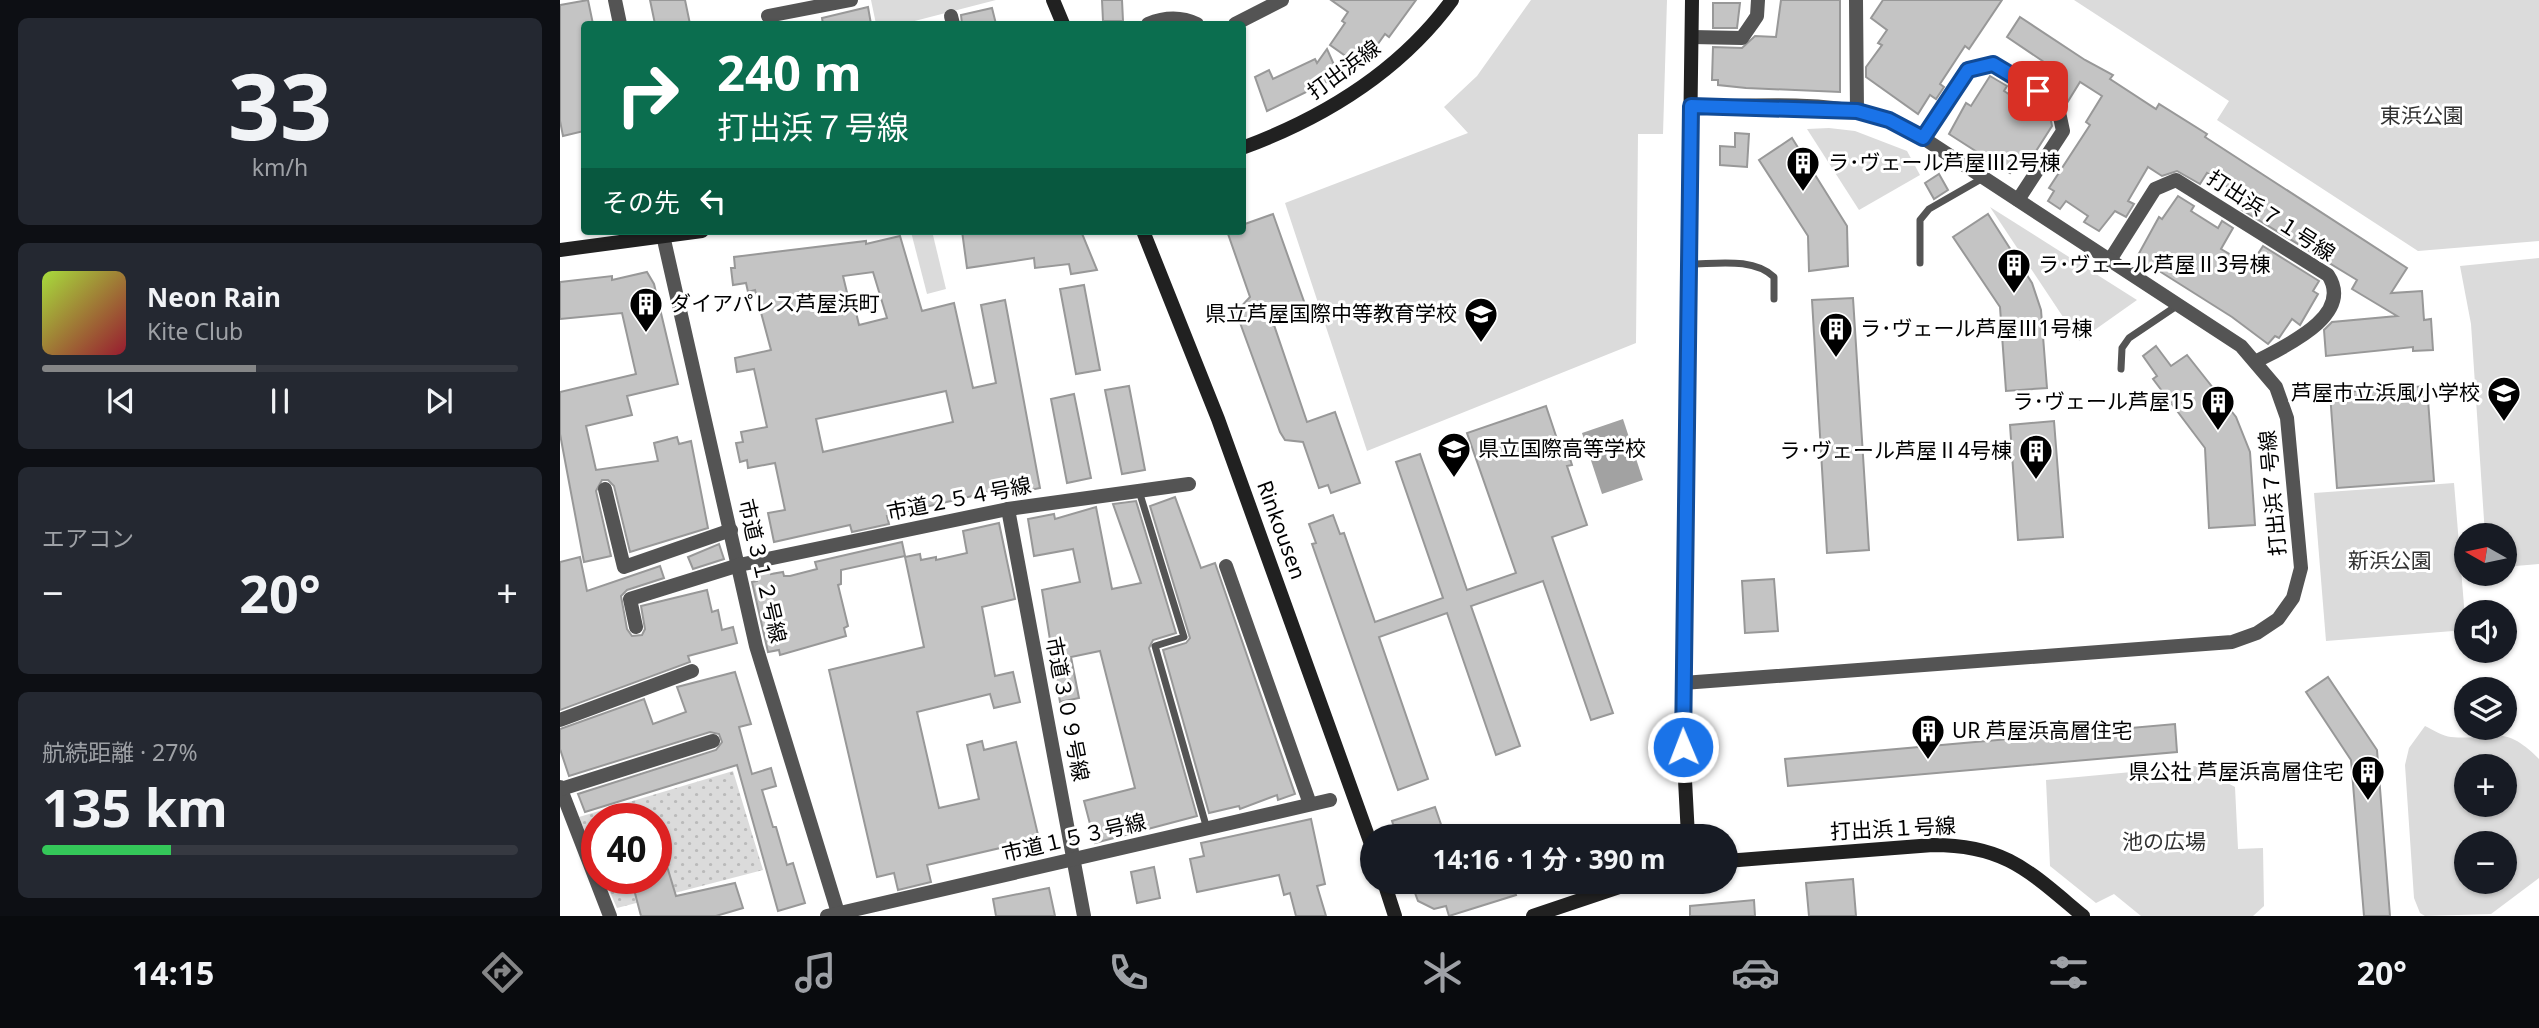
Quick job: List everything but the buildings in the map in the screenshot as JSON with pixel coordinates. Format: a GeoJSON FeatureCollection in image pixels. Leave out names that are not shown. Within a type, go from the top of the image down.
{"type":"FeatureCollection","features":[{"type":"Feature","properties":{"kind":"street"},"geometry":{"type":"LineString","coordinates":[[615,0],[619,21]]}},
{"type":"Feature","properties":{"kind":"street"},"geometry":{"type":"LineString","coordinates":[[768,16],[809,4],[851,0]]}},
{"type":"Feature","properties":{"kind":"street"},"geometry":{"type":"LineString","coordinates":[[1053,0],[1062,21]]}},
{"type":"Feature","properties":{"kind":"street"},"geometry":{"type":"LineString","coordinates":[[1241,21],[1282,0]]}},
{"type":"Feature","properties":{"kind":"street","name":"打出浜線"},"geometry":{"type":"LineString","coordinates":[[1246,146],[1311,119],[1344,100],[1416,42],[1452,0]]}},
{"type":"Feature","properties":{"kind":"street"},"geometry":{"type":"LineString","coordinates":[[1687,824],[1682,724],[1692,0]]}},
{"type":"Feature","properties":{"kind":"street"},"geometry":{"type":"LineString","coordinates":[[1692,37],[1742,38],[1757,16],[1758,0]]}},
{"type":"Feature","properties":{"kind":"street"},"geometry":{"type":"LineString","coordinates":[[1856,0],[1857,111]]}},
{"type":"Feature","properties":{"kind":"street"},"geometry":{"type":"LineString","coordinates":[[1158,21],[1167,18],[1189,21]]}},
{"type":"Feature","properties":{"kind":"street"},"geometry":{"type":"LineString","coordinates":[[1923,138],[1968,70],[1993,64],[2057,103],[2063,131],[2018,200]]}},
{"type":"Feature","properties":{"kind":"street","name":"打出浜７号線"},"geometry":{"type":"LineString","coordinates":[[1683,683],[2232,642],[2257,633],[2278,620],[2293,598],[2301,568],[2287,418],[2276,387],[2257,361],[2241,346],[1923,138],[1889,120],[1857,111],[1691,106]]}},
{"type":"Feature","properties":{"kind":"street","name":"打出浜７１号線"},"geometry":{"type":"LineString","coordinates":[[2110,260],[2155,189],[2176,180],[2328,275],[2332,281],[2334,299],[2313,331],[2257,361]]}},
{"type":"Feature","properties":{"kind":"street"},"geometry":{"type":"LineString","coordinates":[[560,250],[657,235]]}},
{"type":"Feature","properties":{"kind":"street","name":"市道３１２号線"},"geometry":{"type":"LineString","coordinates":[[663,235],[756,646],[835,915]]}},
{"type":"Feature","properties":{"kind":"street","name":"Rinkousen"},"geometry":{"type":"LineString","coordinates":[[1145,235],[1218,419],[1364,824]]}},
{"type":"Feature","properties":{"kind":"street","name":"市道２５４号線"},"geometry":{"type":"LineString","coordinates":[[636,627],[630,599],[739,565],[1008,509],[1189,484]]}},
{"type":"Feature","properties":{"kind":"street"},"geometry":{"type":"LineString","coordinates":[[605,489],[624,567],[731,530]]}},
{"type":"Feature","properties":{"kind":"street","name":"市道３０９号線"},"geometry":{"type":"LineString","coordinates":[[1008,509],[1084,916]]}},
{"type":"Feature","properties":{"kind":"street"},"geometry":{"type":"LineString","coordinates":[[1226,566],[1310,804]]}},
{"type":"Feature","properties":{"kind":"street"},"geometry":{"type":"LineString","coordinates":[[560,720],[692,671]]}},
{"type":"Feature","properties":{"kind":"street"},"geometry":{"type":"LineString","coordinates":[[610,916],[560,788],[713,741]]}},
{"type":"Feature","properties":{"kind":"street","name":"市道１５３号線"},"geometry":{"type":"LineString","coordinates":[[835,915],[1330,800]]}},
{"type":"Feature","properties":{"kind":"street","name":"打出浜１号線"},"geometry":{"type":"LineString","coordinates":[[1738,860],[1933,845],[1966,846],[1990,851],[2025,867],[2083,916]]}},
{"type":"Feature","properties":{"kind":"street"},"geometry":{"type":"LineString","coordinates":[[1388,894],[1395,916]]}},
{"type":"Feature","properties":{"kind":"street"},"geometry":{"type":"LineString","coordinates":[[1533,916],[1598,894]]}},
{"type":"Feature","properties":{"kind":"lane"},"geometry":{"type":"LineString","coordinates":[[1920,263],[1920,220],[1929,209],[1984,178]]}},
{"type":"Feature","properties":{"kind":"lane"},"geometry":{"type":"LineString","coordinates":[[1689,264],[1754,264],[1774,277],[1774,299]]}},
{"type":"Feature","properties":{"kind":"lane"},"geometry":{"type":"LineString","coordinates":[[2122,369],[2122,348],[2129,338],[2179,305]]}},
{"type":"Feature","properties":{"kind":"lane"},"geometry":{"type":"LineString","coordinates":[[1139,491],[1184,637],[1155,646],[1207,829]]}},
{"type":"Feature","properties":{"kind":"green space"},"geometry":{"type":"Polygon","coordinates":[[[871,0],[996,0],[915,21],[875,21],[871,0]]]}},
{"type":"Feature","properties":{"kind":"green space"},"geometry":{"type":"Polygon","coordinates":[[[1531,0],[1667,0],[1663,134],[1638,134],[1636,343],[1367,451],[1285,203],[1468,133],[1444,107],[1477,76],[1531,0]]]}},
{"type":"Feature","properties":{"kind":"green space","name":"東浜公園"},"geometry":{"type":"Polygon","coordinates":[[[2074,0],[2539,0],[2539,241],[2418,251],[2217,120],[2229,101],[2074,0]]]}},
{"type":"Feature","properties":{"kind":"green space"},"geometry":{"type":"Polygon","coordinates":[[[1807,129],[1855,131],[1907,151],[1920,175],[1859,210],[1807,129]]]}},
{"type":"Feature","properties":{"kind":"green space"},"geometry":{"type":"Polygon","coordinates":[[[1990,207],[2137,300],[2079,341],[1990,207]]]}},
{"type":"Feature","properties":{"kind":"green space"},"geometry":{"type":"Polygon","coordinates":[[[912,235],[933,235],[946,289],[927,294],[912,235]]]}},
{"type":"Feature","properties":{"kind":"green space","name":"芦屋市立浜風小学校"},"geometry":{"type":"Polygon","coordinates":[[[2539,258],[2539,564],[2517,566],[2517,523],[2484,523],[2471,324],[2460,266],[2539,258]]]}},
{"type":"Feature","properties":{"kind":"green space","name":"新浜公園"},"geometry":{"type":"Polygon","coordinates":[[[2454,483],[2457,523],[2454,523],[2454,586],[2462,586],[2464,600],[2454,600],[2454,631],[2326,641],[2314,493],[2454,483]]]}},
{"type":"Feature","properties":{"kind":"green space"},"geometry":{"type":"Polygon","coordinates":[[[2425,726],[2454,737],[2454,740],[2514,740],[2526,748],[2539,759],[2539,878],[2491,914],[2425,916],[2420,913],[2414,898],[2405,765],[2409,748],[2425,726]]]}},
{"type":"Feature","properties":{"kind":"green space","name":"池の広場"},"geometry":{"type":"Polygon","coordinates":[[[2196,766],[2235,787],[2238,849],[2263,848],[2264,906],[2253,916],[2141,916],[2114,894],[2096,903],[2050,866],[2046,780],[2196,766]]]}},
{"type":"Feature","properties":{"kind":"green space"},"geometry":{"type":"Polygon","coordinates":[[[733,771],[763,870],[672,894],[672,803],[626,803],[733,771]]]}},
{"type":"Feature","properties":{"kind":"green space"},"geometry":{"type":"Polygon","coordinates":[[[611,894],[635,894],[636,897],[671,894],[617,908],[611,894]]]}},
{"type":"Feature","properties":{"kind":"shaded area"},"geometry":{"type":"Polygon","coordinates":[[[1623,419],[1643,480],[1602,494],[1582,433],[1623,419]]]}},
{"type":"Feature","properties":{"kind":"place","name":"ラ･ヴェール芦屋Ⅲ2号棟"},"geometry":{"type":"Point","coordinates":[1803,193]}},
{"type":"Feature","properties":{"kind":"place","name":"ラ･ヴェール芦屋Ⅱ3号棟"},"geometry":{"type":"Point","coordinates":[2014,295]}},
{"type":"Feature","properties":{"kind":"place","name":"ダイアパレス芦屋浜町"},"geometry":{"type":"Point","coordinates":[646,334]}},
{"type":"Feature","properties":{"kind":"place","name":"県立芦屋国際中等教育学校"},"geometry":{"type":"Point","coordinates":[1481,344]}},
{"type":"Feature","properties":{"kind":"place","name":"ラ･ヴェール芦屋Ⅲ1号棟"},"geometry":{"type":"Point","coordinates":[1836,359]}},
{"type":"Feature","properties":{"kind":"place","name":"芦屋市立浜風小学校"},"geometry":{"type":"Point","coordinates":[2504,423]}},
{"type":"Feature","properties":{"kind":"place","name":"ラ･ヴェール芦屋15"},"geometry":{"type":"Point","coordinates":[2218,432]}},
{"type":"Feature","properties":{"kind":"place","name":"県立国際高等学校"},"geometry":{"type":"Point","coordinates":[1454,479]}},
{"type":"Feature","properties":{"kind":"place","name":"ラ･ヴェール芦屋Ⅱ4号棟"},"geometry":{"type":"Point","coordinates":[2036,481]}},
{"type":"Feature","properties":{"kind":"place","name":"UR 芦屋浜高層住宅"},"geometry":{"type":"Point","coordinates":[1928,761]}},
{"type":"Feature","properties":{"kind":"place","name":"県公社 芦屋浜高層住宅"},"geometry":{"type":"Point","coordinates":[2368,802]}},
{"type":"Feature","properties":{"kind":"route"},"geometry":{"type":"LineString","coordinates":[[1683,747],[1691,106],[1857,111],[1889,120],[1923,138],[1968,70],[1993,64],[2038,91]]}}]}
